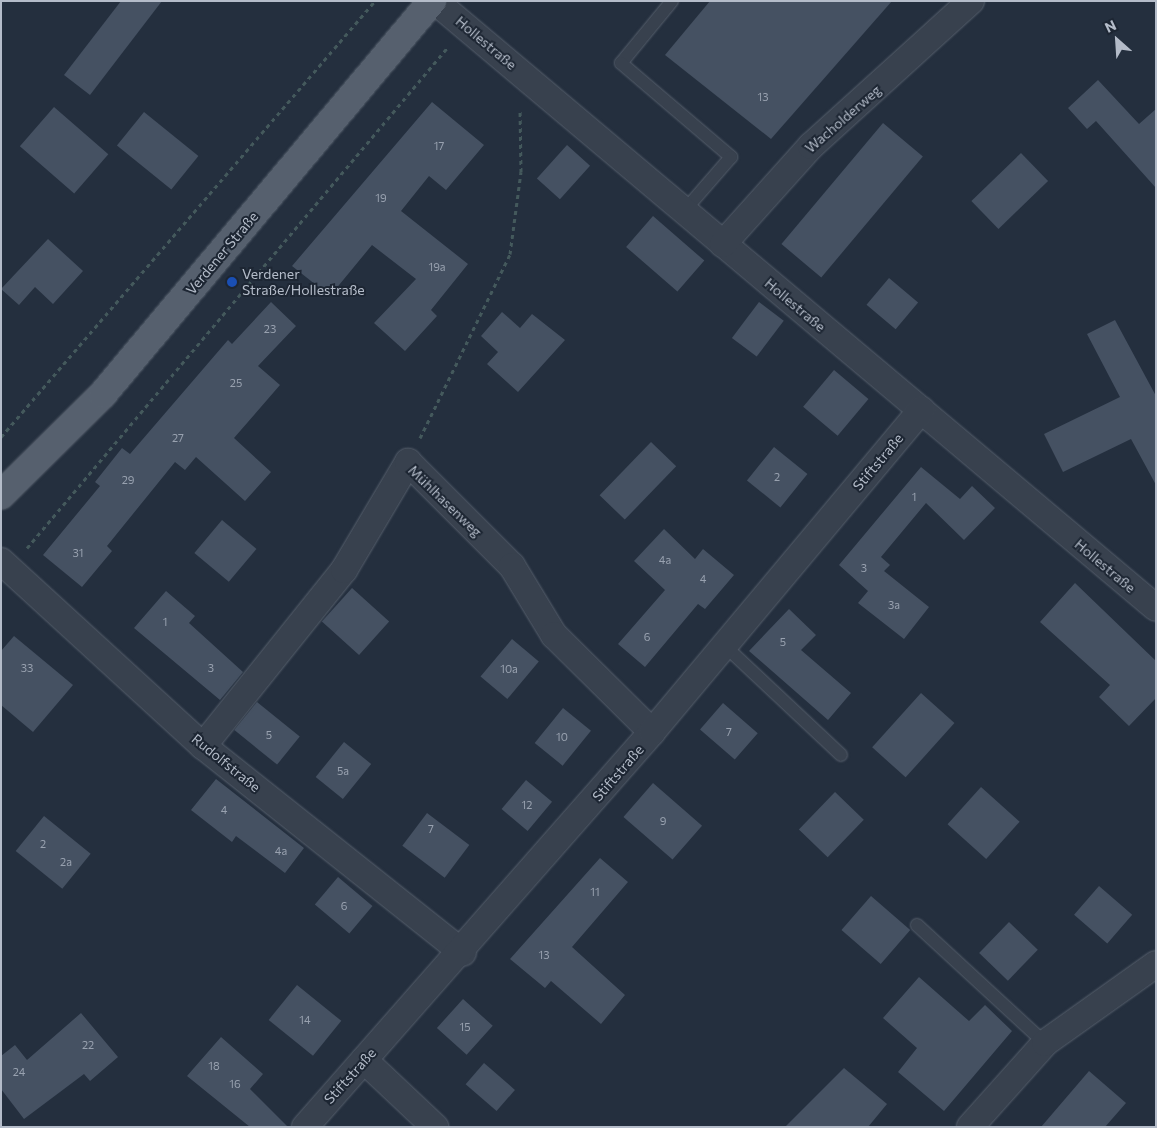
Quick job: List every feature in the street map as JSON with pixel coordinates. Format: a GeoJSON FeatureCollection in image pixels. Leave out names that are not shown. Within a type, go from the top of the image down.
{"type":"FeatureCollection","features":[{"type":"Feature","properties":{"kind":"main road","name":"Verdener Straße"},"geometry":{"type":"LineString","coordinates":[[1,495],[103,394],[434,1]]}},
{"type":"Feature","properties":{"kind":"street","name":"Hollestraße"},"geometry":{"type":"LineString","coordinates":[[434,1],[1156,608]]}},
{"type":"Feature","properties":{"kind":"street","name":"Wacholderweg"},"geometry":{"type":"LineString","coordinates":[[723,244],[810,146],[971,1]]}},
{"type":"Feature","properties":{"kind":"street","name":"Stiftstraße"},"geometry":{"type":"LineString","coordinates":[[306,1127],[364,1060],[463,953],[725,646],[921,410]]}},
{"type":"Feature","properties":{"kind":"street","name":"Mühlhasenweg"},"geometry":{"type":"LineString","coordinates":[[204,746],[344,570],[408,462],[512,566],[554,635],[652,732]]}},
{"type":"Feature","properties":{"kind":"street","name":"Rudolfstraße"},"geometry":{"type":"LineString","coordinates":[[6,564],[204,746],[463,953]]}},
{"type":"Feature","properties":{"kind":"street"},"geometry":{"type":"LineString","coordinates":[[970,1127],[1045,1043],[1156,964]]}},
{"type":"Feature","properties":{"kind":"street"},"geometry":{"type":"LineString","coordinates":[[364,1060],[435,1127]]}},
{"type":"Feature","properties":{"kind":"lane"},"geometry":{"type":"LineString","coordinates":[[672,1],[621,62],[731,157],[684,211]]}},
{"type":"Feature","properties":{"kind":"lane"},"geometry":{"type":"LineString","coordinates":[[725,646],[842,755]]}},
{"type":"Feature","properties":{"kind":"lane"},"geometry":{"type":"LineString","coordinates":[[917,925],[1045,1043]]}},
{"type":"Feature","properties":{"kind":"path"},"geometry":{"type":"LineString","coordinates":[[1,437],[375,1]]}},
{"type":"Feature","properties":{"kind":"path"},"geometry":{"type":"LineString","coordinates":[[6,564],[329,193],[464,25]]}},
{"type":"Feature","properties":{"kind":"path"},"geometry":{"type":"LineString","coordinates":[[408,462],[510,254],[521,172],[519,71]]}},
{"type":"Feature","properties":{"kind":"building"},"geometry":{"type":"Polygon","coordinates":[[[121,1],[162,1],[90,95],[64,75],[121,1]]]}},
{"type":"Feature","properties":{"kind":"building"},"geometry":{"type":"Polygon","coordinates":[[[710,1],[892,1],[771,139],[665,55],[710,1]]]}},
{"type":"Feature","properties":{"kind":"building"},"geometry":{"type":"Polygon","coordinates":[[[1098,80],[1139,124],[1156,109],[1156,188],[1096,121],[1087,129],[1068,108],[1098,80]]]}},
{"type":"Feature","properties":{"kind":"building"},"geometry":{"type":"Polygon","coordinates":[[[432,102],[484,145],[446,190],[429,176],[401,211],[468,264],[431,310],[437,316],[405,351],[374,323],[416,279],[372,245],[330,296],[292,266],[432,102]]]}},
{"type":"Feature","properties":{"kind":"building"},"geometry":{"type":"Polygon","coordinates":[[[54,107],[108,154],[74,193],[20,146],[54,107]]]}},
{"type":"Feature","properties":{"kind":"building"},"geometry":{"type":"Polygon","coordinates":[[[144,112],[198,156],[171,189],[117,145],[144,112]]]}},
{"type":"Feature","properties":{"kind":"building"},"geometry":{"type":"Polygon","coordinates":[[[883,123],[923,156],[821,277],[781,244],[883,123]]]}},
{"type":"Feature","properties":{"kind":"building"},"geometry":{"type":"Polygon","coordinates":[[[567,145],[590,166],[560,199],[537,178],[567,145]]]}},
{"type":"Feature","properties":{"kind":"building"},"geometry":{"type":"Polygon","coordinates":[[[1021,153],[1048,181],[998,229],[971,201],[1021,153]]]}},
{"type":"Feature","properties":{"kind":"building"},"geometry":{"type":"Polygon","coordinates":[[[653,216],[704,261],[677,292],[626,247],[653,216]]]}},
{"type":"Feature","properties":{"kind":"building"},"geometry":{"type":"Polygon","coordinates":[[[48,239],[83,271],[53,304],[35,287],[19,305],[1,289],[48,239]]]}},
{"type":"Feature","properties":{"kind":"building"},"geometry":{"type":"Polygon","coordinates":[[[889,278],[918,302],[896,329],[867,305],[889,278]]]}},
{"type":"Feature","properties":{"kind":"building"},"geometry":{"type":"Polygon","coordinates":[[[271,302],[296,326],[258,366],[280,385],[234,438],[271,472],[245,501],[196,457],[185,470],[175,462],[107,546],[112,551],[82,587],[43,555],[100,486],[95,482],[122,448],[130,454],[228,340],[232,344],[271,302]]]}},
{"type":"Feature","properties":{"kind":"building"},"geometry":{"type":"Polygon","coordinates":[[[759,302],[784,321],[757,357],[732,338],[759,302]]]}},
{"type":"Feature","properties":{"kind":"building"},"geometry":{"type":"Polygon","coordinates":[[[502,312],[520,328],[532,314],[565,340],[518,392],[487,364],[498,352],[481,336],[502,312]]]}},
{"type":"Feature","properties":{"kind":"building"},"geometry":{"type":"Polygon","coordinates":[[[1115,320],[1156,396],[1156,485],[1131,439],[1063,472],[1044,434],[1120,397],[1087,334],[1115,320]]]}},
{"type":"Feature","properties":{"kind":"building"},"geometry":{"type":"Polygon","coordinates":[[[834,370],[868,399],[838,436],[803,407],[834,370]]]}},
{"type":"Feature","properties":{"kind":"building"},"geometry":{"type":"Polygon","coordinates":[[[651,442],[676,466],[625,520],[600,495],[651,442]]]}},
{"type":"Feature","properties":{"kind":"building"},"geometry":{"type":"Polygon","coordinates":[[[774,447],[807,474],[780,507],[747,480],[774,447]]]}},
{"type":"Feature","properties":{"kind":"building"},"geometry":{"type":"Polygon","coordinates":[[[921,467],[960,499],[972,486],[995,508],[964,540],[926,503],[881,557],[890,565],[884,571],[929,607],[904,639],[858,603],[868,591],[839,565],[921,467]]]}},
{"type":"Feature","properties":{"kind":"building"},"geometry":{"type":"Polygon","coordinates":[[[222,520],[256,549],[229,582],[194,553],[222,520]]]}},
{"type":"Feature","properties":{"kind":"building"},"geometry":{"type":"Polygon","coordinates":[[[664,529],[695,559],[703,549],[734,575],[705,609],[698,604],[645,667],[618,644],[665,590],[634,561],[664,529]]]}},
{"type":"Feature","properties":{"kind":"building"},"geometry":{"type":"Polygon","coordinates":[[[1075,583],[1156,661],[1156,698],[1129,726],[1099,697],[1110,685],[1040,622],[1075,583]]]}},
{"type":"Feature","properties":{"kind":"building"},"geometry":{"type":"Polygon","coordinates":[[[352,588],[389,621],[359,655],[322,621],[352,588]]]}},
{"type":"Feature","properties":{"kind":"building"},"geometry":{"type":"Polygon","coordinates":[[[166,591],[195,616],[189,623],[243,672],[220,700],[134,628],[166,591]]]}},
{"type":"Feature","properties":{"kind":"building"},"geometry":{"type":"Polygon","coordinates":[[[789,609],[816,635],[801,650],[851,693],[828,720],[749,651],[789,609]]]}},
{"type":"Feature","properties":{"kind":"building"},"geometry":{"type":"Polygon","coordinates":[[[14,636],[73,685],[33,732],[1,705],[1,651],[14,636]]]}},
{"type":"Feature","properties":{"kind":"building"},"geometry":{"type":"Polygon","coordinates":[[[512,639],[539,661],[507,699],[481,677],[512,639]]]}},
{"type":"Feature","properties":{"kind":"building"},"geometry":{"type":"Polygon","coordinates":[[[921,693],[954,723],[906,777],[872,747],[921,693]]]}},
{"type":"Feature","properties":{"kind":"building"},"geometry":{"type":"Polygon","coordinates":[[[257,702],[300,737],[277,765],[234,730],[257,702]]]}},
{"type":"Feature","properties":{"kind":"building"},"geometry":{"type":"Polygon","coordinates":[[[723,703],[758,733],[735,760],[700,729],[723,703]]]}},
{"type":"Feature","properties":{"kind":"building"},"geometry":{"type":"Polygon","coordinates":[[[563,708],[591,731],[563,766],[535,743],[563,708]]]}},
{"type":"Feature","properties":{"kind":"building"},"geometry":{"type":"Polygon","coordinates":[[[344,742],[371,764],[343,799],[316,777],[344,742]]]}},
{"type":"Feature","properties":{"kind":"building"},"geometry":{"type":"Polygon","coordinates":[[[216,779],[304,848],[285,873],[236,836],[232,842],[191,810],[216,779]]]}},
{"type":"Feature","properties":{"kind":"building"},"geometry":{"type":"Polygon","coordinates":[[[526,780],[552,802],[528,831],[502,809],[526,780]]]}},
{"type":"Feature","properties":{"kind":"building"},"geometry":{"type":"Polygon","coordinates":[[[653,783],[702,826],[673,860],[623,817],[653,783]]]}},
{"type":"Feature","properties":{"kind":"building"},"geometry":{"type":"Polygon","coordinates":[[[981,787],[1020,822],[986,859],[948,824],[981,787]]]}},
{"type":"Feature","properties":{"kind":"building"},"geometry":{"type":"Polygon","coordinates":[[[835,792],[864,820],[828,857],[799,829],[835,792]]]}},
{"type":"Feature","properties":{"kind":"building"},"geometry":{"type":"Polygon","coordinates":[[[427,813],[469,845],[445,878],[402,846],[427,813]]]}},
{"type":"Feature","properties":{"kind":"building"},"geometry":{"type":"Polygon","coordinates":[[[44,816],[91,854],[62,889],[16,851],[44,816]]]}},
{"type":"Feature","properties":{"kind":"building"},"geometry":{"type":"Polygon","coordinates":[[[600,858],[628,882],[572,947],[625,995],[601,1024],[551,981],[545,988],[510,959],[600,858]]]}},
{"type":"Feature","properties":{"kind":"building"},"geometry":{"type":"Polygon","coordinates":[[[338,877],[372,906],[349,934],[315,905],[338,877]]]}},
{"type":"Feature","properties":{"kind":"building"},"geometry":{"type":"Polygon","coordinates":[[[1099,886],[1132,915],[1107,944],[1074,915],[1099,886]]]}},
{"type":"Feature","properties":{"kind":"building"},"geometry":{"type":"Polygon","coordinates":[[[871,896],[910,930],[881,964],[841,930],[871,896]]]}},
{"type":"Feature","properties":{"kind":"building"},"geometry":{"type":"Polygon","coordinates":[[[1009,922],[1038,950],[1008,981],[979,953],[1009,922]]]}},
{"type":"Feature","properties":{"kind":"building"},"geometry":{"type":"Polygon","coordinates":[[[919,977],[969,1021],[985,1005],[1012,1031],[944,1111],[898,1072],[917,1048],[883,1018],[919,977]]]}},
{"type":"Feature","properties":{"kind":"building"},"geometry":{"type":"Polygon","coordinates":[[[297,985],[341,1021],[313,1056],[269,1020],[297,985]]]}},
{"type":"Feature","properties":{"kind":"building"},"geometry":{"type":"Polygon","coordinates":[[[463,999],[493,1026],[467,1055],[437,1028],[463,999]]]}},
{"type":"Feature","properties":{"kind":"building"},"geometry":{"type":"Polygon","coordinates":[[[81,1013],[118,1057],[90,1081],[84,1074],[24,1119],[1,1089],[1,1056],[15,1045],[27,1060],[81,1013]]]}},
{"type":"Feature","properties":{"kind":"building"},"geometry":{"type":"Polygon","coordinates":[[[221,1037],[263,1074],[250,1089],[288,1127],[250,1127],[187,1076],[221,1037]]]}},
{"type":"Feature","properties":{"kind":"building"},"geometry":{"type":"Polygon","coordinates":[[[484,1063],[515,1090],[497,1111],[466,1084],[484,1063]]]}},
{"type":"Feature","properties":{"kind":"building"},"geometry":{"type":"Polygon","coordinates":[[[844,1068],[887,1104],[868,1127],[785,1127],[844,1068]]]}},
{"type":"Feature","properties":{"kind":"building"},"geometry":{"type":"Polygon","coordinates":[[[1089,1071],[1126,1103],[1105,1127],[1041,1127],[1089,1071]]]}},
{"type":"Feature","properties":{"kind":"place","name":"Verdener Straße/Hollestraße"},"geometry":{"type":"Point","coordinates":[232,282]}}]}
